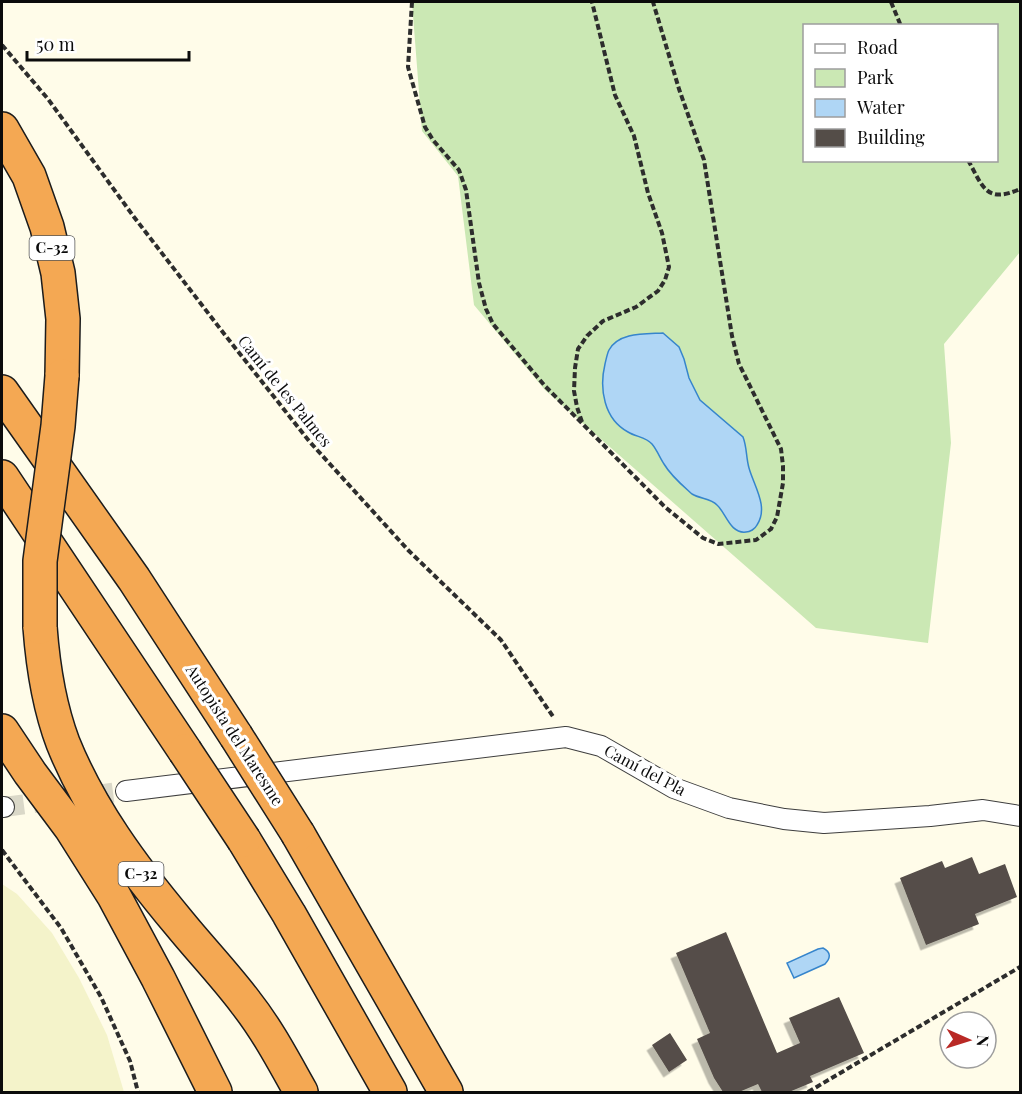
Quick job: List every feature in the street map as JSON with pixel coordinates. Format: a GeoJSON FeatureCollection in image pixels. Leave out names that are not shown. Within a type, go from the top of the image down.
{"type":"FeatureCollection","features":[{"type":"Feature","properties":{"kind":"highway","name":"C-32"},"geometry":{"type":"LineString","coordinates":[[2,129],[29,176],[47,227],[58,273],[63,319],[63,376],[40,561],[40,627],[43,668],[63,742],[84,786],[114,839],[178,922],[247,1004],[272,1040],[301,1092]]}},
{"type":"Feature","properties":{"kind":"highway","name":"Autopista del Maresme"},"geometry":{"type":"LineString","coordinates":[[2,392],[134,579],[236,736],[298,834],[446,1092]]}},
{"type":"Feature","properties":{"kind":"highway"},"geometry":{"type":"LineString","coordinates":[[2,477],[244,840],[289,914],[390,1092]]}},
{"type":"Feature","properties":{"kind":"highway","name":"C-32"},"geometry":{"type":"LineString","coordinates":[[2,731],[71,828],[114,896],[215,1092]]}},
{"type":"Feature","properties":{"kind":"street","name":"Camí del Pla"},"geometry":{"type":"LineString","coordinates":[[126,791],[566,737],[601,746],[674,788],[729,808],[783,819],[824,823],[983,810],[1020,816]]}},
{"type":"Feature","properties":{"kind":"path"},"geometry":{"type":"LineString","coordinates":[[412,2],[408,67],[425,127],[459,170],[466,190],[479,284],[486,309],[494,324],[545,386],[665,507],[703,538],[718,544],[756,540],[771,529],[777,517],[783,483],[780,449],[740,364],[732,336],[704,160],[679,89],[653,2]]}},
{"type":"Feature","properties":{"kind":"path"},"geometry":{"type":"LineString","coordinates":[[583,426],[574,391],[579,349],[587,336],[603,321],[636,307],[658,291],[669,267],[662,233],[648,193],[634,136],[615,95],[592,2]]}},
{"type":"Feature","properties":{"kind":"path"},"geometry":{"type":"LineString","coordinates":[[891,2],[900,24]]}},
{"type":"Feature","properties":{"kind":"path","name":"Camí de les Palmes"},"geometry":{"type":"LineString","coordinates":[[2,45],[48,99],[148,235],[309,441],[408,550],[501,640],[566,737]]}},
{"type":"Feature","properties":{"kind":"path"},"geometry":{"type":"LineString","coordinates":[[969,162],[983,187],[991,194],[1008,194],[1020,189]]}},
{"type":"Feature","properties":{"kind":"path"},"geometry":{"type":"LineString","coordinates":[[2,850],[61,928],[101,997],[130,1061],[138,1092]]}},
{"type":"Feature","properties":{"kind":"path"},"geometry":{"type":"LineString","coordinates":[[808,1092],[1020,967]]}},
{"type":"Feature","properties":{"kind":"green space"},"geometry":{"type":"Polygon","coordinates":[[[412,2],[1020,2],[1020,252],[944,344],[951,443],[928,643],[816,628],[545,390],[474,305],[458,176],[422,131],[412,2]]]}},
{"type":"Feature","properties":{"kind":"green space"},"geometry":{"type":"Polygon","coordinates":[[[2,884],[17,894],[52,933],[79,978],[107,1035],[124,1092],[2,1092],[2,884]]]}},
{"type":"Feature","properties":{"kind":"water"},"geometry":{"type":"Polygon","coordinates":[[[663,333],[679,347],[689,378],[700,400],[743,437],[749,468],[762,511],[756,526],[751,531],[736,530],[715,503],[692,494],[670,472],[652,444],[631,434],[613,419],[605,402],[603,374],[609,350],[613,344],[626,337],[663,333]]]}},
{"type":"Feature","properties":{"kind":"water"},"geometry":{"type":"Polygon","coordinates":[[[823,948],[828,951],[829,955],[825,964],[794,978],[787,963],[823,948]]]}},
{"type":"Feature","properties":{"kind":"building"},"geometry":{"type":"Polygon","coordinates":[[[972,857],[979,874],[1005,864],[1017,897],[975,914],[979,924],[926,945],[900,878],[942,861],[945,868],[972,857]]]}},
{"type":"Feature","properties":{"kind":"building"},"geometry":{"type":"Polygon","coordinates":[[[726,932],[777,1053],[800,1043],[789,1018],[839,997],[864,1053],[810,1076],[813,1082],[789,1092],[762,1092],[758,1084],[739,1092],[723,1092],[714,1078],[697,1039],[710,1033],[676,953],[726,932]]]}},
{"type":"Feature","properties":{"kind":"building"},"geometry":{"type":"Polygon","coordinates":[[[670,1033],[687,1060],[669,1072],[652,1045],[670,1033]]]}},
{"type":"Feature","properties":{"kind":"tunnel"},"geometry":{"type":"LineString","coordinates":[[4,807],[126,791]]}}]}
